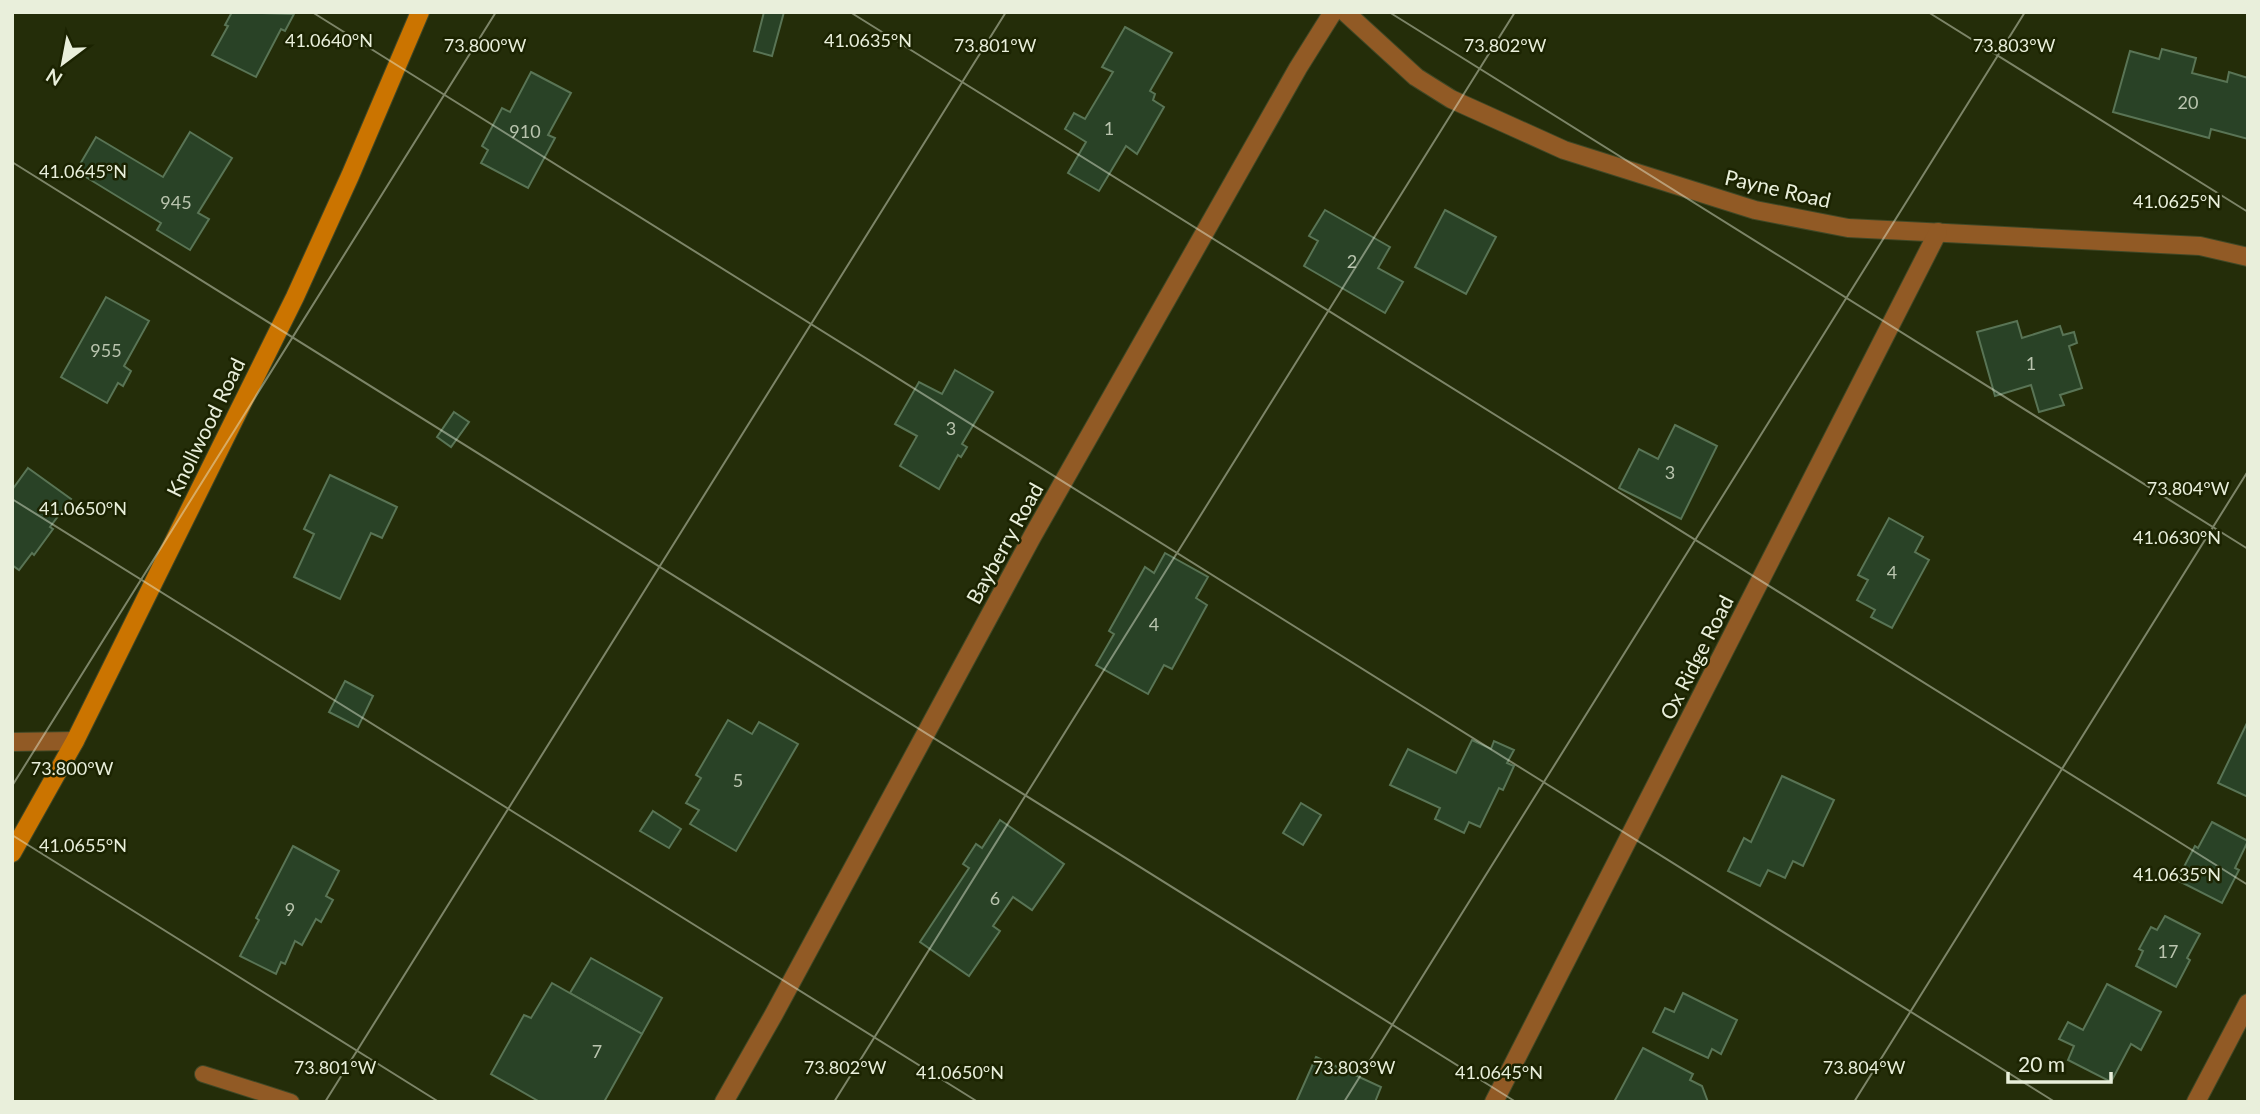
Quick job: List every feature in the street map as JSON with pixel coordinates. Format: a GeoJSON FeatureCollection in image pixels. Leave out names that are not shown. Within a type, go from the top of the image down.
{"type":"FeatureCollection","features":[{"type":"Feature","properties":{"kind":"main road","name":"Knollwood Road"},"geometry":{"type":"LineString","coordinates":[[12,853],[75,741],[295,297],[350,176],[419,12]]}},
{"type":"Feature","properties":{"kind":"street","name":"Bayberry Road"},"geometry":{"type":"LineString","coordinates":[[724,1102],[1032,537],[1291,80],[1333,12]]}},
{"type":"Feature","properties":{"kind":"street","name":"Payne Road"},"geometry":{"type":"LineString","coordinates":[[1345,12],[1416,77],[1451,99],[1564,150],[1755,210],[1848,228],[2200,246],[2248,257]]}},
{"type":"Feature","properties":{"kind":"street","name":"Ox Ridge Road"},"geometry":{"type":"LineString","coordinates":[[1494,1102],[1938,232]]}},
{"type":"Feature","properties":{"kind":"street"},"geometry":{"type":"LineString","coordinates":[[12,742],[75,741]]}},
{"type":"Feature","properties":{"kind":"street"},"geometry":{"type":"LineString","coordinates":[[2196,1102],[2248,1003]]}},
{"type":"Feature","properties":{"kind":"lane"},"geometry":{"type":"LineString","coordinates":[[203,1074],[291,1102]]}},
{"type":"Feature","properties":{"kind":"building"},"geometry":{"type":"Polygon","coordinates":[[[232,12],[294,14],[285,31],[281,29],[256,77],[212,55],[228,26],[225,25],[232,12]]]}},
{"type":"Feature","properties":{"kind":"building"},"geometry":{"type":"Polygon","coordinates":[[[764,12],[784,12],[772,56],[754,51],[764,12]]]}},
{"type":"Feature","properties":{"kind":"building"},"geometry":{"type":"Polygon","coordinates":[[[1125,27],[1172,53],[1150,91],[1155,94],[1153,100],[1164,107],[1137,154],[1126,146],[1099,191],[1068,173],[1086,142],[1065,129],[1074,113],[1085,119],[1113,72],[1102,67],[1125,27]]]}},
{"type":"Feature","properties":{"kind":"building"},"geometry":{"type":"Polygon","coordinates":[[[2162,49],[2196,58],[2192,73],[2227,82],[2229,72],[2248,78],[2248,139],[2211,129],[2209,138],[2113,112],[2130,51],[2159,59],[2162,49]]]}},
{"type":"Feature","properties":{"kind":"building"},"geometry":{"type":"Polygon","coordinates":[[[531,72],[571,93],[548,135],[555,138],[528,188],[481,163],[488,150],[482,146],[502,108],[510,112],[531,72]]]}},
{"type":"Feature","properties":{"kind":"building"},"geometry":{"type":"Polygon","coordinates":[[[190,132],[232,158],[198,213],[209,219],[190,250],[157,230],[161,223],[76,171],[96,137],[163,177],[190,132]]]}},
{"type":"Feature","properties":{"kind":"building"},"geometry":{"type":"Polygon","coordinates":[[[1325,210],[1390,247],[1378,268],[1403,282],[1385,313],[1304,266],[1318,241],[1309,236],[1325,210]]]}},
{"type":"Feature","properties":{"kind":"building"},"geometry":{"type":"Polygon","coordinates":[[[1445,210],[1496,237],[1466,294],[1415,267],[1445,210]]]}},
{"type":"Feature","properties":{"kind":"building"},"geometry":{"type":"Polygon","coordinates":[[[106,297],[149,321],[124,366],[131,371],[123,386],[118,383],[107,403],[61,377],[106,297]]]}},
{"type":"Feature","properties":{"kind":"building"},"geometry":{"type":"Polygon","coordinates":[[[2017,321],[2022,338],[2060,326],[2063,335],[2074,332],[2077,343],[2069,346],[2082,388],[2060,395],[2064,405],[2039,412],[2031,385],[1995,396],[1977,332],[2017,321]]]}},
{"type":"Feature","properties":{"kind":"building"},"geometry":{"type":"Polygon","coordinates":[[[955,370],[993,392],[962,444],[967,447],[961,457],[958,455],[939,489],[900,466],[917,436],[895,424],[919,382],[942,394],[955,370]]]}},
{"type":"Feature","properties":{"kind":"building"},"geometry":{"type":"Polygon","coordinates":[[[454,412],[469,422],[451,447],[437,437],[454,412]]]}},
{"type":"Feature","properties":{"kind":"building"},"geometry":{"type":"Polygon","coordinates":[[[1675,425],[1717,446],[1681,519],[1619,488],[1639,449],[1658,459],[1675,425]]]}},
{"type":"Feature","properties":{"kind":"building"},"geometry":{"type":"Polygon","coordinates":[[[28,468],[71,499],[34,555],[32,553],[19,570],[12,565],[12,490],[28,468]]]}},
{"type":"Feature","properties":{"kind":"building"},"geometry":{"type":"Polygon","coordinates":[[[330,475],[397,507],[382,538],[371,533],[340,599],[294,577],[314,534],[304,529],[330,475]]]}},
{"type":"Feature","properties":{"kind":"building"},"geometry":{"type":"Polygon","coordinates":[[[1889,518],[1923,537],[1915,552],[1929,560],[1892,628],[1871,617],[1875,610],[1857,600],[1868,580],[1858,575],[1889,518]]]}},
{"type":"Feature","properties":{"kind":"building"},"geometry":{"type":"Polygon","coordinates":[[[1165,553],[1208,577],[1196,598],[1207,605],[1172,669],[1164,665],[1148,694],[1096,665],[1114,634],[1109,631],[1145,567],[1154,573],[1165,553]]]}},
{"type":"Feature","properties":{"kind":"building"},"geometry":{"type":"Polygon","coordinates":[[[345,681],[373,696],[358,727],[329,712],[345,681]]]}},
{"type":"Feature","properties":{"kind":"building"},"geometry":{"type":"Polygon","coordinates":[[[728,720],[752,734],[759,722],[798,744],[736,851],[690,824],[699,810],[686,803],[701,778],[696,775],[728,720]]]}},
{"type":"Feature","properties":{"kind":"building"},"geometry":{"type":"Polygon","coordinates":[[[2248,721],[2248,797],[2218,783],[2248,721]]]}},
{"type":"Feature","properties":{"kind":"building"},"geometry":{"type":"Polygon","coordinates":[[[1472,740],[1491,749],[1494,741],[1514,750],[1507,763],[1514,766],[1503,790],[1499,788],[1480,827],[1469,822],[1464,833],[1435,819],[1440,808],[1390,785],[1408,749],[1456,773],[1472,740]]]}},
{"type":"Feature","properties":{"kind":"building"},"geometry":{"type":"Polygon","coordinates":[[[1782,776],[1834,800],[1803,866],[1793,861],[1785,878],[1768,870],[1760,886],[1728,871],[1744,838],[1751,842],[1782,776]]]}},
{"type":"Feature","properties":{"kind":"building"},"geometry":{"type":"Polygon","coordinates":[[[1301,803],[1321,815],[1303,845],[1283,833],[1301,803]]]}},
{"type":"Feature","properties":{"kind":"building"},"geometry":{"type":"Polygon","coordinates":[[[653,811],[681,829],[669,848],[640,831],[653,811]]]}},
{"type":"Feature","properties":{"kind":"building"},"geometry":{"type":"Polygon","coordinates":[[[1000,820],[1064,864],[1032,910],[1013,897],[993,926],[1000,931],[969,976],[920,942],[969,868],[963,864],[976,844],[982,848],[1000,820]]]}},
{"type":"Feature","properties":{"kind":"building"},"geometry":{"type":"Polygon","coordinates":[[[2212,822],[2248,841],[2235,868],[2239,870],[2222,903],[2177,880],[2195,846],[2198,848],[2212,822]]]}},
{"type":"Feature","properties":{"kind":"building"},"geometry":{"type":"Polygon","coordinates":[[[293,846],[339,871],[326,896],[333,900],[321,922],[316,919],[302,945],[295,941],[285,964],[281,962],[276,974],[240,956],[293,846]]]}},
{"type":"Feature","properties":{"kind":"building"},"geometry":{"type":"Polygon","coordinates":[[[2165,916],[2200,934],[2176,987],[2136,966],[2143,951],[2139,949],[2151,927],[2157,930],[2165,916]]]}},
{"type":"Feature","properties":{"kind":"building"},"geometry":{"type":"Polygon","coordinates":[[[591,958],[662,998],[642,1034],[570,993],[591,958]]]}},
{"type":"Feature","properties":{"kind":"building"},"geometry":{"type":"Polygon","coordinates":[[[552,983],[642,1034],[604,1102],[540,1102],[491,1074],[524,1015],[531,1018],[552,983]]]}},
{"type":"Feature","properties":{"kind":"building"},"geometry":{"type":"Polygon","coordinates":[[[2107,984],[2161,1012],[2141,1050],[2131,1044],[2111,1082],[2068,1060],[2074,1046],[2059,1039],[2068,1022],[2083,1030],[2107,984]]]}},
{"type":"Feature","properties":{"kind":"building"},"geometry":{"type":"Polygon","coordinates":[[[1683,993],[1737,1020],[1721,1054],[1712,1049],[1708,1058],[1653,1032],[1665,1008],[1674,1012],[1683,993]]]}},
{"type":"Feature","properties":{"kind":"building"},"geometry":{"type":"Polygon","coordinates":[[[1643,1048],[1693,1074],[1690,1080],[1702,1086],[1708,1102],[1614,1102],[1643,1048]]]}},
{"type":"Feature","properties":{"kind":"building"},"geometry":{"type":"Polygon","coordinates":[[[1316,1057],[1381,1087],[1375,1102],[1296,1102],[1316,1057]]]}}]}
